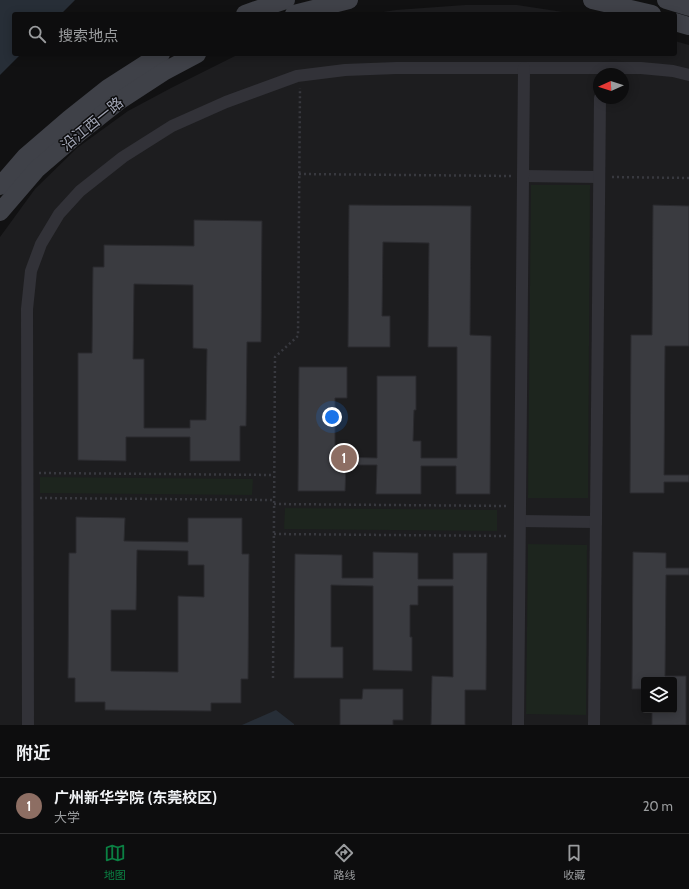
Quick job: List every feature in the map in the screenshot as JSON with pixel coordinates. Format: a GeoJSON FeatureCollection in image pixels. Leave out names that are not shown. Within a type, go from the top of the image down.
{"type":"FeatureCollection","features":[{"type":"Feature","properties":{"kind":"street"},"geometry":{"type":"LineString","coordinates":[[250,12],[286,0]]}},
{"type":"Feature","properties":{"kind":"street"},"geometry":{"type":"LineString","coordinates":[[302,12],[349,0]]}},
{"type":"Feature","properties":{"kind":"street"},"geometry":{"type":"LineString","coordinates":[[592,0],[643,12]]}},
{"type":"Feature","properties":{"kind":"street"},"geometry":{"type":"LineString","coordinates":[[666,0],[689,7]]}},
{"type":"Feature","properties":{"kind":"street"},"geometry":{"type":"LineString","coordinates":[[677,23],[689,26]]}},
{"type":"Feature","properties":{"kind":"street","name":"沿江西一路"},"geometry":{"type":"LineString","coordinates":[[0,186],[26,156],[69,119],[108,88],[158,56]]}},
{"type":"Feature","properties":{"kind":"street","name":"沿江西一路"},"geometry":{"type":"LineString","coordinates":[[0,212],[37,169],[80,132],[119,101],[165,71],[193,56]]}},
{"type":"Feature","properties":{"kind":"street"},"geometry":{"type":"LineString","coordinates":[[28,725],[27,308],[31,271],[41,244],[59,214],[80,192],[123,157],[172,126],[226,102],[300,75],[345,70],[388,68],[524,68],[593,71]]}},
{"type":"Feature","properties":{"kind":"street"},"geometry":{"type":"LineString","coordinates":[[518,725],[524,68]]}},
{"type":"Feature","properties":{"kind":"street"},"geometry":{"type":"LineString","coordinates":[[629,69],[640,68],[673,71],[689,76]]}},
{"type":"Feature","properties":{"kind":"street"},"geometry":{"type":"LineString","coordinates":[[594,725],[600,104]]}},
{"type":"Feature","properties":{"kind":"street"},"geometry":{"type":"LineString","coordinates":[[523,176],[599,177]]}},
{"type":"Feature","properties":{"kind":"street"},"geometry":{"type":"LineString","coordinates":[[520,521],[596,522]]}},
{"type":"Feature","properties":{"kind":"path"},"geometry":{"type":"LineString","coordinates":[[273,678],[275,357],[298,336],[300,75]]}},
{"type":"Feature","properties":{"kind":"path"},"geometry":{"type":"LineString","coordinates":[[299,174],[523,176]]}},
{"type":"Feature","properties":{"kind":"path"},"geometry":{"type":"LineString","coordinates":[[599,177],[689,178]]}},
{"type":"Feature","properties":{"kind":"path"},"geometry":{"type":"LineString","coordinates":[[27,473],[274,475]]}},
{"type":"Feature","properties":{"kind":"path"},"geometry":{"type":"LineString","coordinates":[[28,497],[274,500]]}},
{"type":"Feature","properties":{"kind":"path"},"geometry":{"type":"LineString","coordinates":[[274,504],[520,506]]}},
{"type":"Feature","properties":{"kind":"path"},"geometry":{"type":"LineString","coordinates":[[274,534],[520,536]]}},
{"type":"Feature","properties":{"kind":"shaded area"},"geometry":{"type":"Polygon","coordinates":[[[0,0],[75,0],[63,12],[12,12],[12,56],[19,56],[0,75],[0,0]]]}},
{"type":"Feature","properties":{"kind":"shaded area"},"geometry":{"type":"Polygon","coordinates":[[[465,5],[517,5],[563,12],[383,12],[465,5]]]}},
{"type":"Feature","properties":{"kind":"shaded area"},"geometry":{"type":"Polygon","coordinates":[[[677,42],[689,45],[689,725],[0,725],[0,237],[35,189],[77,148],[128,111],[235,56],[677,56],[677,42]]]}},
{"type":"Feature","properties":{"kind":"shaded area"},"geometry":{"type":"Polygon","coordinates":[[[531,185],[590,185],[588,498],[528,498],[531,185]]]}},
{"type":"Feature","properties":{"kind":"shaded area"},"geometry":{"type":"Polygon","coordinates":[[[40,477],[253,479],[252,495],[40,493],[40,477]]]}},
{"type":"Feature","properties":{"kind":"shaded area"},"geometry":{"type":"Polygon","coordinates":[[[285,508],[497,510],[497,531],[284,529],[285,508]]]}},
{"type":"Feature","properties":{"kind":"shaded area"},"geometry":{"type":"Polygon","coordinates":[[[528,544],[587,545],[586,715],[526,714],[528,544]]]}},
{"type":"Feature","properties":{"kind":"shaded area"},"geometry":{"type":"Polygon","coordinates":[[[276,710],[294,725],[242,725],[276,710]]]}},
{"type":"Feature","properties":{"kind":"building"},"geometry":{"type":"Polygon","coordinates":[[[349,205],[471,206],[470,335],[491,336],[490,494],[456,494],[456,466],[421,466],[421,494],[376,494],[377,465],[346,465],[345,491],[298,491],[299,367],[347,367],[347,398],[335,398],[335,457],[377,458],[377,376],[416,376],[416,410],[414,410],[413,441],[421,441],[421,458],[457,458],[457,347],[428,347],[429,243],[383,242],[382,316],[390,316],[390,347],[348,347],[349,205]]]}},
{"type":"Feature","properties":{"kind":"building"},"geometry":{"type":"Polygon","coordinates":[[[653,205],[689,206],[689,346],[665,346],[664,475],[689,475],[689,482],[664,482],[664,493],[630,493],[631,335],[652,335],[653,205]]]}},
{"type":"Feature","properties":{"kind":"building"},"geometry":{"type":"Polygon","coordinates":[[[194,220],[262,221],[261,342],[247,342],[246,426],[240,426],[240,461],[190,461],[190,437],[126,437],[126,461],[78,460],[78,353],[92,353],[93,267],[104,267],[104,245],[194,246],[194,220]],[[134,284],[133,359],[144,359],[144,428],[190,428],[190,420],[206,420],[207,349],[193,348],[193,285],[134,284]]]}},
{"type":"Feature","properties":{"kind":"building"},"geometry":{"type":"Polygon","coordinates":[[[76,517],[125,518],[124,541],[188,542],[188,518],[242,518],[242,554],[249,554],[248,679],[241,679],[241,703],[211,703],[211,711],[105,710],[105,702],[75,702],[75,678],[68,678],[69,553],[76,553],[76,517]],[[137,550],[136,610],[111,610],[111,671],[178,672],[178,596],[204,597],[204,565],[188,565],[188,551],[137,550]]]}},
{"type":"Feature","properties":{"kind":"building"},"geometry":{"type":"Polygon","coordinates":[[[373,552],[418,553],[418,579],[453,579],[453,553],[487,553],[486,690],[465,690],[465,725],[431,725],[432,676],[453,677],[453,586],[418,586],[418,605],[410,605],[412,671],[373,670],[373,586],[331,585],[331,647],[343,647],[343,678],[294,678],[295,554],[342,555],[342,578],[373,578],[373,552]]]}},
{"type":"Feature","properties":{"kind":"building"},"geometry":{"type":"Polygon","coordinates":[[[633,552],[666,553],[666,568],[689,568],[689,575],[666,575],[665,676],[686,676],[686,725],[652,725],[652,713],[677,713],[677,677],[641,677],[641,689],[632,689],[633,552]]]}},
{"type":"Feature","properties":{"kind":"building"},"geometry":{"type":"Polygon","coordinates":[[[363,689],[403,689],[403,720],[393,720],[393,725],[340,725],[340,699],[362,699],[363,689]]]}},
{"type":"Feature","properties":{"kind":"place","name":"广州新华学院 (东莞校区)"},"geometry":{"type":"Point","coordinates":[344,458]}}]}
